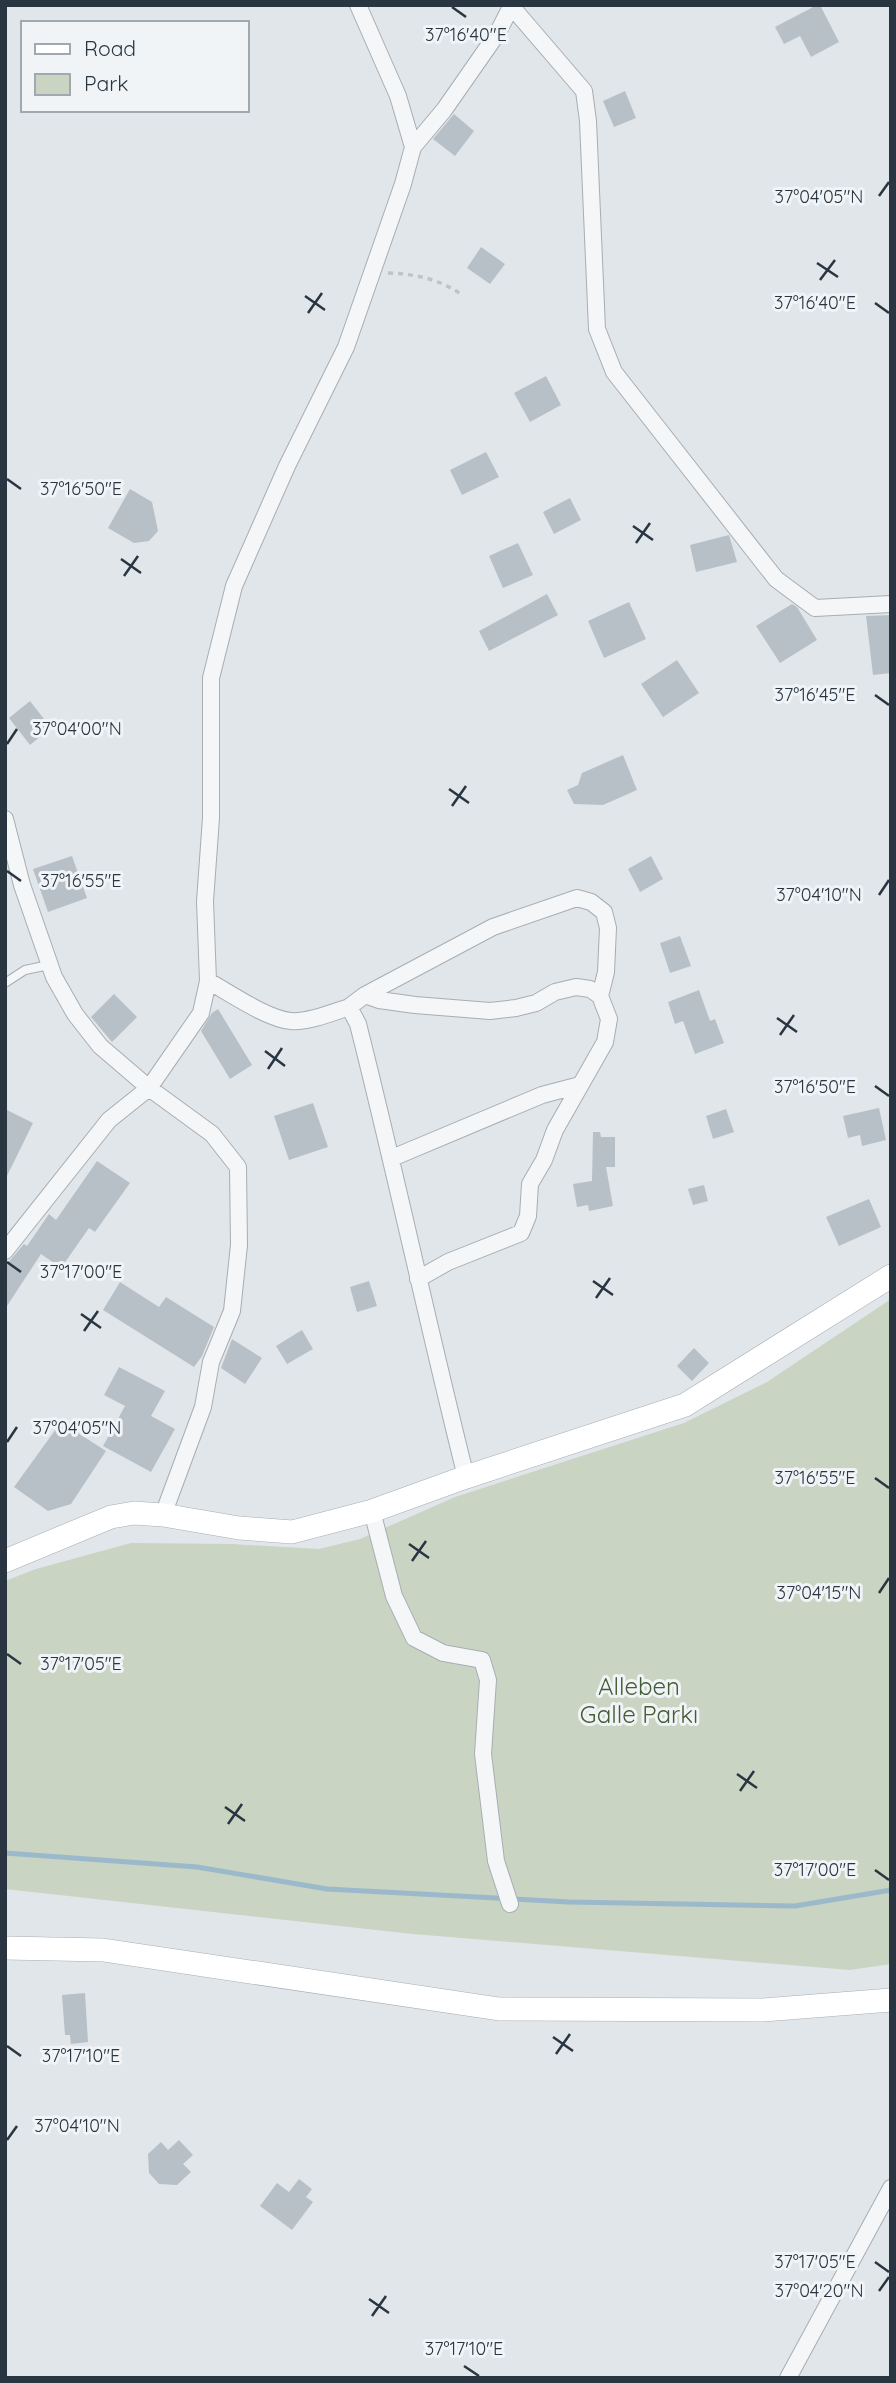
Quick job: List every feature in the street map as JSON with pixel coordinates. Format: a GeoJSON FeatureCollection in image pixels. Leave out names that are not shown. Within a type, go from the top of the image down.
{"type":"FeatureCollection","features":[{"type":"Feature","properties":{"kind":"street"},"geometry":{"type":"LineString","coordinates":[[358,5],[398,96],[413,147]]}},
{"type":"Feature","properties":{"kind":"street"},"geometry":{"type":"LineString","coordinates":[[5,1251],[108,1120],[149,1088],[201,1013],[208,981],[205,901],[211,818],[211,678],[234,586],[287,466],[346,347],[403,184],[413,147],[444,110],[497,34],[512,6],[584,91],[588,121],[597,329],[614,372],[776,579],[815,608],[891,604]]}},
{"type":"Feature","properties":{"kind":"street"},"geometry":{"type":"LineString","coordinates":[[5,820],[22,885],[49,965],[75,1014],[100,1046],[149,1088],[212,1134],[238,1167],[239,1245],[232,1311],[211,1362],[203,1407],[163,1515]]}},
{"type":"Feature","properties":{"kind":"street"},"geometry":{"type":"LineString","coordinates":[[208,981],[260,1010],[292,1021],[321,1016],[349,1007],[365,995],[493,927],[577,898],[591,902],[604,912],[608,928],[606,972],[600,996]]}},
{"type":"Feature","properties":{"kind":"street"},"geometry":{"type":"LineString","coordinates":[[365,995],[379,1000],[415,1005],[490,1011],[536,1003],[555,992],[576,987],[590,989],[600,996],[609,1019],[605,1042],[555,1130],[544,1160],[530,1184],[528,1216],[521,1233],[448,1262],[418,1279]]}},
{"type":"Feature","properties":{"kind":"street"},"geometry":{"type":"LineString","coordinates":[[349,1007],[358,1024],[466,1477]]}},
{"type":"Feature","properties":{"kind":"street"},"geometry":{"type":"LineString","coordinates":[[391,1158],[542,1095],[580,1085]]}},
{"type":"Feature","properties":{"kind":"street"},"geometry":{"type":"LineString","coordinates":[[5,1561],[111,1517],[134,1513],[240,1528],[292,1532],[372,1511],[685,1405],[891,1276]]}},
{"type":"Feature","properties":{"kind":"street"},"geometry":{"type":"LineString","coordinates":[[372,1511],[394,1596],[414,1638],[443,1653],[482,1660],[488,1680],[483,1755],[496,1861],[510,1904]]}},
{"type":"Feature","properties":{"kind":"street"},"geometry":{"type":"LineString","coordinates":[[5,1948],[103,1950],[499,2009],[763,2010],[891,2000]]}},
{"type":"Feature","properties":{"kind":"street"},"geometry":{"type":"LineString","coordinates":[[788,2378],[891,2188]]}},
{"type":"Feature","properties":{"kind":"lane"},"geometry":{"type":"LineString","coordinates":[[5,983],[25,970],[49,965]]}},
{"type":"Feature","properties":{"kind":"path"},"geometry":{"type":"LineString","coordinates":[[372,272],[425,278],[450,286],[462,295]]}},
{"type":"Feature","properties":{"kind":"green space","name":"Alleben Galle Parkı"},"geometry":{"type":"Polygon","coordinates":[[[891,1299],[891,1964],[850,1970],[413,1934],[5,1889],[5,1581],[36,1569],[131,1543],[232,1544],[319,1549],[360,1539],[455,1497],[684,1423],[767,1382],[891,1299]]]}},
{"type":"Feature","properties":{"kind":"building"},"geometry":{"type":"Polygon","coordinates":[[[820,5],[839,42],[811,57],[800,36],[784,44],[775,27],[820,5]]]}},
{"type":"Feature","properties":{"kind":"building"},"geometry":{"type":"Polygon","coordinates":[[[625,91],[636,118],[614,127],[603,101],[625,91]]]}},
{"type":"Feature","properties":{"kind":"building"},"geometry":{"type":"Polygon","coordinates":[[[454,114],[474,131],[455,156],[433,139],[454,114]]]}},
{"type":"Feature","properties":{"kind":"building"},"geometry":{"type":"Polygon","coordinates":[[[481,247],[505,264],[490,284],[467,268],[481,247]]]}},
{"type":"Feature","properties":{"kind":"building"},"geometry":{"type":"Polygon","coordinates":[[[546,376],[561,405],[530,422],[514,393],[546,376]]]}},
{"type":"Feature","properties":{"kind":"building"},"geometry":{"type":"Polygon","coordinates":[[[486,452],[499,477],[462,495],[450,470],[486,452]]]}},
{"type":"Feature","properties":{"kind":"building"},"geometry":{"type":"Polygon","coordinates":[[[130,489],[152,502],[158,531],[149,541],[134,543],[108,528],[130,489]]]}},
{"type":"Feature","properties":{"kind":"building"},"geometry":{"type":"Polygon","coordinates":[[[570,498],[581,520],[554,534],[543,512],[570,498]]]}},
{"type":"Feature","properties":{"kind":"building"},"geometry":{"type":"Polygon","coordinates":[[[729,535],[737,562],[696,572],[690,545],[729,535]]]}},
{"type":"Feature","properties":{"kind":"building"},"geometry":{"type":"Polygon","coordinates":[[[518,543],[533,575],[503,588],[489,556],[518,543]]]}},
{"type":"Feature","properties":{"kind":"building"},"geometry":{"type":"Polygon","coordinates":[[[547,594],[558,615],[489,651],[479,631],[547,594]]]}},
{"type":"Feature","properties":{"kind":"building"},"geometry":{"type":"Polygon","coordinates":[[[629,602],[646,639],[604,658],[588,621],[629,602]]]}},
{"type":"Feature","properties":{"kind":"building"},"geometry":{"type":"Polygon","coordinates":[[[792,604],[797,607],[817,640],[780,663],[756,626],[792,604]]]}},
{"type":"Feature","properties":{"kind":"building"},"geometry":{"type":"Polygon","coordinates":[[[891,615],[891,673],[873,675],[866,616],[891,615]]]}},
{"type":"Feature","properties":{"kind":"building"},"geometry":{"type":"Polygon","coordinates":[[[677,660],[699,693],[663,717],[641,684],[677,660]]]}},
{"type":"Feature","properties":{"kind":"building"},"geometry":{"type":"Polygon","coordinates":[[[30,701],[51,728],[30,745],[9,718],[30,701]]]}},
{"type":"Feature","properties":{"kind":"building"},"geometry":{"type":"Polygon","coordinates":[[[623,755],[637,790],[603,805],[574,804],[567,790],[578,785],[582,773],[623,755]]]}},
{"type":"Feature","properties":{"kind":"building"},"geometry":{"type":"Polygon","coordinates":[[[72,856],[87,898],[48,912],[33,869],[72,856]]]}},
{"type":"Feature","properties":{"kind":"building"},"geometry":{"type":"Polygon","coordinates":[[[651,856],[663,879],[640,892],[628,869],[651,856]]]}},
{"type":"Feature","properties":{"kind":"building"},"geometry":{"type":"Polygon","coordinates":[[[680,936],[691,966],[670,973],[660,943],[680,936]]]}},
{"type":"Feature","properties":{"kind":"building"},"geometry":{"type":"Polygon","coordinates":[[[699,990],[710,1021],[715,1019],[724,1043],[695,1054],[683,1021],[675,1024],[668,1002],[699,990]]]}},
{"type":"Feature","properties":{"kind":"building"},"geometry":{"type":"Polygon","coordinates":[[[114,994],[137,1017],[112,1042],[91,1017],[114,994]]]}},
{"type":"Feature","properties":{"kind":"building"},"geometry":{"type":"Polygon","coordinates":[[[218,1009],[252,1065],[230,1079],[201,1031],[212,1013],[218,1009]]]}},
{"type":"Feature","properties":{"kind":"building"},"geometry":{"type":"Polygon","coordinates":[[[313,1103],[328,1147],[289,1160],[274,1116],[313,1103]]]}},
{"type":"Feature","properties":{"kind":"building"},"geometry":{"type":"Polygon","coordinates":[[[879,1108],[886,1140],[862,1146],[860,1135],[848,1138],[843,1116],[879,1108]]]}},
{"type":"Feature","properties":{"kind":"building"},"geometry":{"type":"Polygon","coordinates":[[[5,1109],[33,1123],[5,1180],[5,1109]]]}},
{"type":"Feature","properties":{"kind":"building"},"geometry":{"type":"Polygon","coordinates":[[[726,1109],[734,1132],[713,1139],[706,1116],[726,1109]]]}},
{"type":"Feature","properties":{"kind":"building"},"geometry":{"type":"Polygon","coordinates":[[[593,1132],[600,1132],[601,1137],[615,1137],[615,1167],[606,1167],[613,1206],[589,1211],[588,1205],[577,1207],[573,1184],[592,1181],[593,1132]]]}},
{"type":"Feature","properties":{"kind":"building"},"geometry":{"type":"Polygon","coordinates":[[[97,1161],[130,1183],[95,1232],[89,1228],[61,1268],[41,1254],[5,1309],[5,1266],[24,1244],[27,1246],[49,1214],[56,1220],[97,1161]]]}},
{"type":"Feature","properties":{"kind":"building"},"geometry":{"type":"Polygon","coordinates":[[[704,1185],[708,1201],[693,1205],[688,1189],[704,1185]]]}},
{"type":"Feature","properties":{"kind":"building"},"geometry":{"type":"Polygon","coordinates":[[[869,1199],[881,1227],[839,1246],[826,1217],[869,1199]]]}},
{"type":"Feature","properties":{"kind":"building"},"geometry":{"type":"Polygon","coordinates":[[[369,1281],[377,1306],[357,1312],[350,1287],[369,1281]]]}},
{"type":"Feature","properties":{"kind":"building"},"geometry":{"type":"Polygon","coordinates":[[[120,1282],[159,1307],[166,1297],[214,1327],[202,1356],[194,1367],[103,1310],[120,1282]]]}},
{"type":"Feature","properties":{"kind":"building"},"geometry":{"type":"Polygon","coordinates":[[[302,1330],[313,1349],[287,1364],[276,1346],[302,1330]]]}},
{"type":"Feature","properties":{"kind":"building"},"geometry":{"type":"Polygon","coordinates":[[[232,1339],[262,1358],[245,1384],[221,1368],[232,1339]]]}},
{"type":"Feature","properties":{"kind":"building"},"geometry":{"type":"Polygon","coordinates":[[[694,1348],[709,1363],[692,1381],[677,1366],[694,1348]]]}},
{"type":"Feature","properties":{"kind":"building"},"geometry":{"type":"Polygon","coordinates":[[[119,1367],[165,1391],[151,1416],[175,1429],[151,1472],[103,1446],[125,1406],[104,1395],[119,1367]]]}},
{"type":"Feature","properties":{"kind":"building"},"geometry":{"type":"Polygon","coordinates":[[[61,1422],[106,1451],[71,1504],[48,1511],[14,1487],[61,1422]]]}},
{"type":"Feature","properties":{"kind":"building"},"geometry":{"type":"Polygon","coordinates":[[[85,1993],[88,2042],[71,2044],[70,2035],[65,2035],[62,1995],[85,1993]]]}},
{"type":"Feature","properties":{"kind":"building"},"geometry":{"type":"Polygon","coordinates":[[[179,2140],[193,2155],[183,2164],[191,2172],[177,2185],[159,2184],[149,2173],[148,2154],[161,2142],[168,2150],[179,2140]]]}},
{"type":"Feature","properties":{"kind":"building"},"geometry":{"type":"Polygon","coordinates":[[[299,2179],[312,2189],[306,2197],[313,2202],[292,2230],[260,2206],[277,2183],[289,2192],[299,2179]]]}},
{"type":"Feature","properties":{"kind":"waterway"},"geometry":{"type":"LineString","coordinates":[[5,1853],[197,1867],[327,1889],[569,1902],[795,1906],[891,1890]]}}]}
